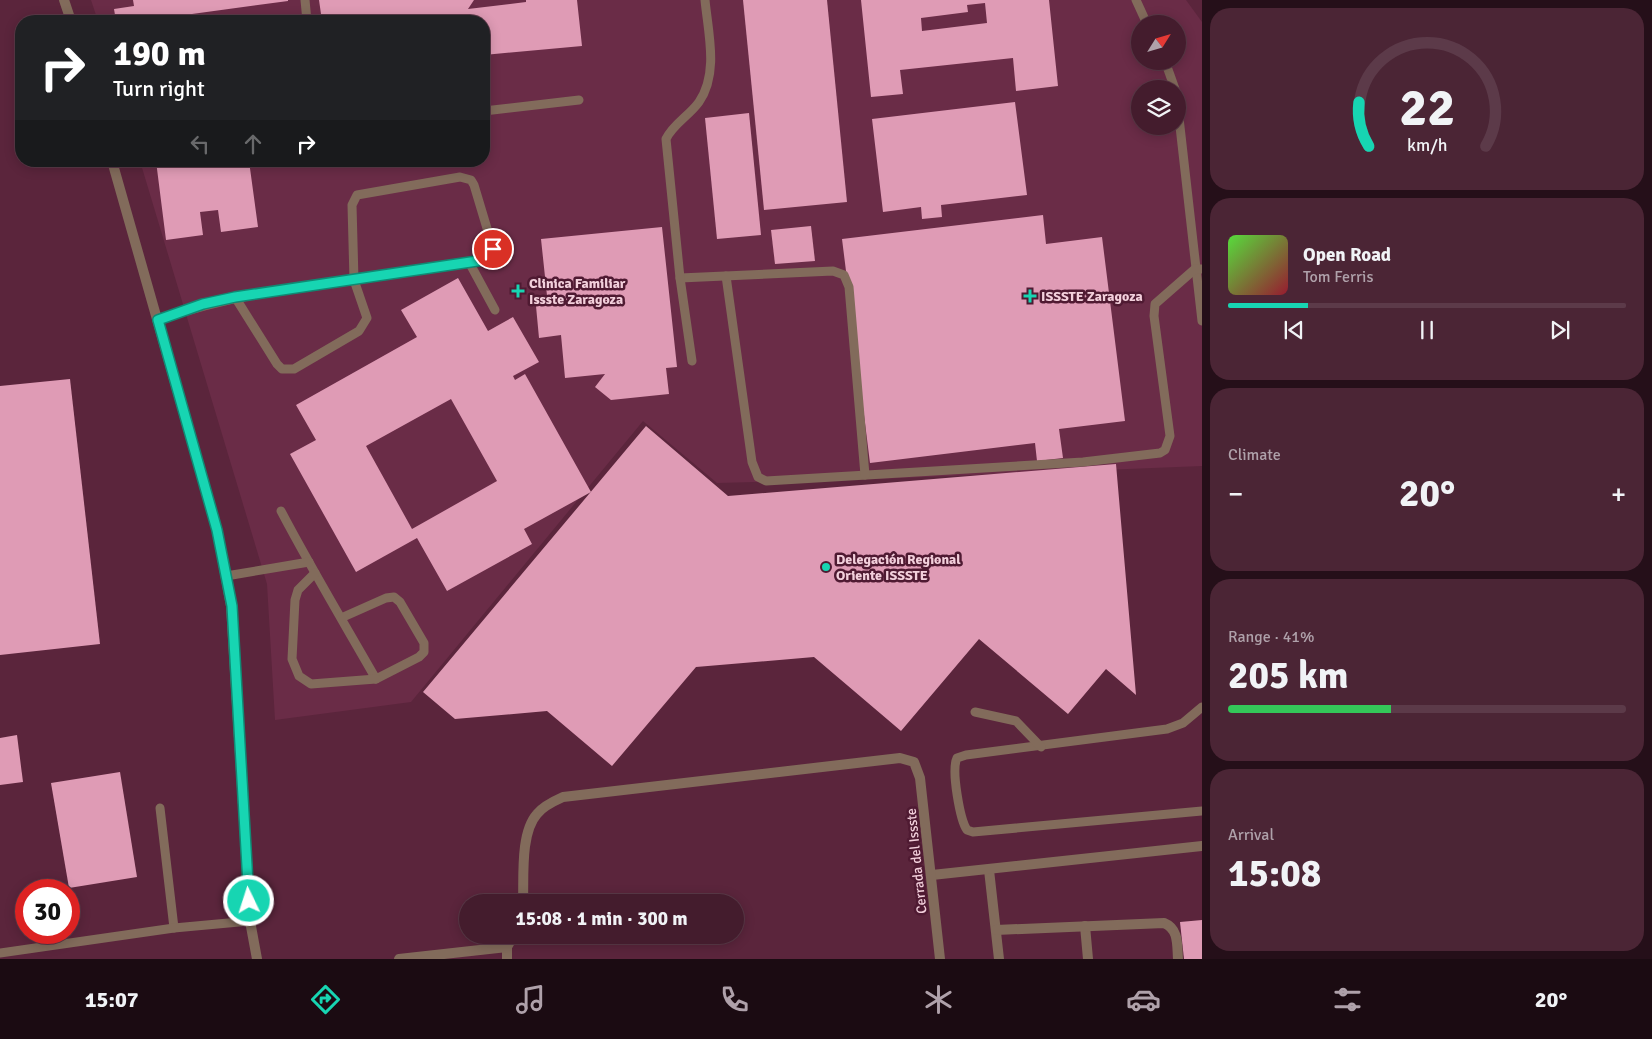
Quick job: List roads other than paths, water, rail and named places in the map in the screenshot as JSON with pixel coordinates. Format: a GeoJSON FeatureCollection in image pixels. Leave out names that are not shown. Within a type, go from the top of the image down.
{"type":"FeatureCollection","features":[{"type":"Feature","properties":{"kind":"street"},"geometry":{"type":"LineString","coordinates":[[64,0],[69,15]]}},
{"type":"Feature","properties":{"kind":"street"},"geometry":{"type":"LineString","coordinates":[[114,167],[217,530],[232,606],[250,921],[257,959]]}},
{"type":"Feature","properties":{"kind":"street","name":"Cerrada del Issste"},"geometry":{"type":"LineString","coordinates":[[523,894],[526,838],[530,825],[537,814],[563,797],[900,758],[914,762],[920,778],[940,959]]}},
{"type":"Feature","properties":{"kind":"street"},"geometry":{"type":"LineString","coordinates":[[932,875],[1202,846]]}},
{"type":"Feature","properties":{"kind":"street"},"geometry":{"type":"LineString","coordinates":[[989,870],[999,959]]}},
{"type":"Feature","properties":{"kind":"street"},"geometry":{"type":"LineString","coordinates":[[996,930],[1164,923],[1172,926],[1175,933],[1178,959]]}},
{"type":"Feature","properties":{"kind":"street"},"geometry":{"type":"LineString","coordinates":[[1085,926],[1088,959]]}},
{"type":"Feature","properties":{"kind":"street"},"geometry":{"type":"LineString","coordinates":[[507,959],[509,944]]}},
{"type":"Feature","properties":{"kind":"street"},"geometry":{"type":"LineString","coordinates":[[398,959],[460,955],[507,947]]}},
{"type":"Feature","properties":{"kind":"lane"},"geometry":{"type":"LineString","coordinates":[[305,0],[306,15]]}},
{"type":"Feature","properties":{"kind":"lane"},"geometry":{"type":"LineString","coordinates":[[692,361],[680,278],[666,139],[670,131],[699,102],[710,73],[705,0]]}},
{"type":"Feature","properties":{"kind":"lane"},"geometry":{"type":"LineString","coordinates":[[1136,0],[1143,15]]}},
{"type":"Feature","properties":{"kind":"lane"},"geometry":{"type":"LineString","coordinates":[[490,110],[579,100]]}},
{"type":"Feature","properties":{"kind":"lane"},"geometry":{"type":"LineString","coordinates":[[1181,135],[1199,269],[1202,321]]}},
{"type":"Feature","properties":{"kind":"lane"},"geometry":{"type":"LineString","coordinates":[[158,320],[203,304],[235,297],[354,280],[469,262],[489,257],[493,249],[474,185],[471,180],[460,176],[357,195],[352,205],[354,280],[367,318],[363,327],[288,370],[277,364],[235,297]]}},
{"type":"Feature","properties":{"kind":"lane"},"geometry":{"type":"LineString","coordinates":[[469,262],[495,310]]}},
{"type":"Feature","properties":{"kind":"lane"},"geometry":{"type":"LineString","coordinates":[[726,276],[752,462],[758,477],[766,481],[1083,462],[1153,454],[1165,450],[1170,436],[1154,316],[1155,304],[1199,269]]}},
{"type":"Feature","properties":{"kind":"lane"},"geometry":{"type":"LineString","coordinates":[[680,278],[833,271],[844,275],[848,287],[865,475]]}},
{"type":"Feature","properties":{"kind":"lane"},"geometry":{"type":"LineString","coordinates":[[281,511],[376,679]]}},
{"type":"Feature","properties":{"kind":"lane"},"geometry":{"type":"LineString","coordinates":[[226,576],[309,562]]}},
{"type":"Feature","properties":{"kind":"lane"},"geometry":{"type":"LineString","coordinates":[[315,574],[298,590],[295,600],[292,660],[298,676],[311,684],[376,679],[419,657],[424,652],[424,643],[400,602],[394,598],[386,598],[341,618]]}},
{"type":"Feature","properties":{"kind":"lane"},"geometry":{"type":"LineString","coordinates":[[1202,707],[1183,723],[1167,729],[1041,747],[966,754],[957,758],[955,767],[961,817],[967,830],[979,832],[1202,811]]}},
{"type":"Feature","properties":{"kind":"lane"},"geometry":{"type":"LineString","coordinates":[[975,712],[1016,721],[1041,747]]}},
{"type":"Feature","properties":{"kind":"lane"},"geometry":{"type":"LineString","coordinates":[[160,808],[174,928]]}},
{"type":"Feature","properties":{"kind":"lane"},"geometry":{"type":"LineString","coordinates":[[0,954],[174,928],[250,921]]}},
{"type":"Feature","properties":{"kind":"place","name":"Clinica Familiar Issste Zaragoza"},"geometry":{"type":"Point","coordinates":[518,291]}},
{"type":"Feature","properties":{"kind":"place","name":"ISSSTE Zaragoza"},"geometry":{"type":"Point","coordinates":[1030,296]}},
{"type":"Feature","properties":{"kind":"place","name":"Delegación Regional Oriente ISSSTE"},"geometry":{"type":"Point","coordinates":[826,567]}}]}
